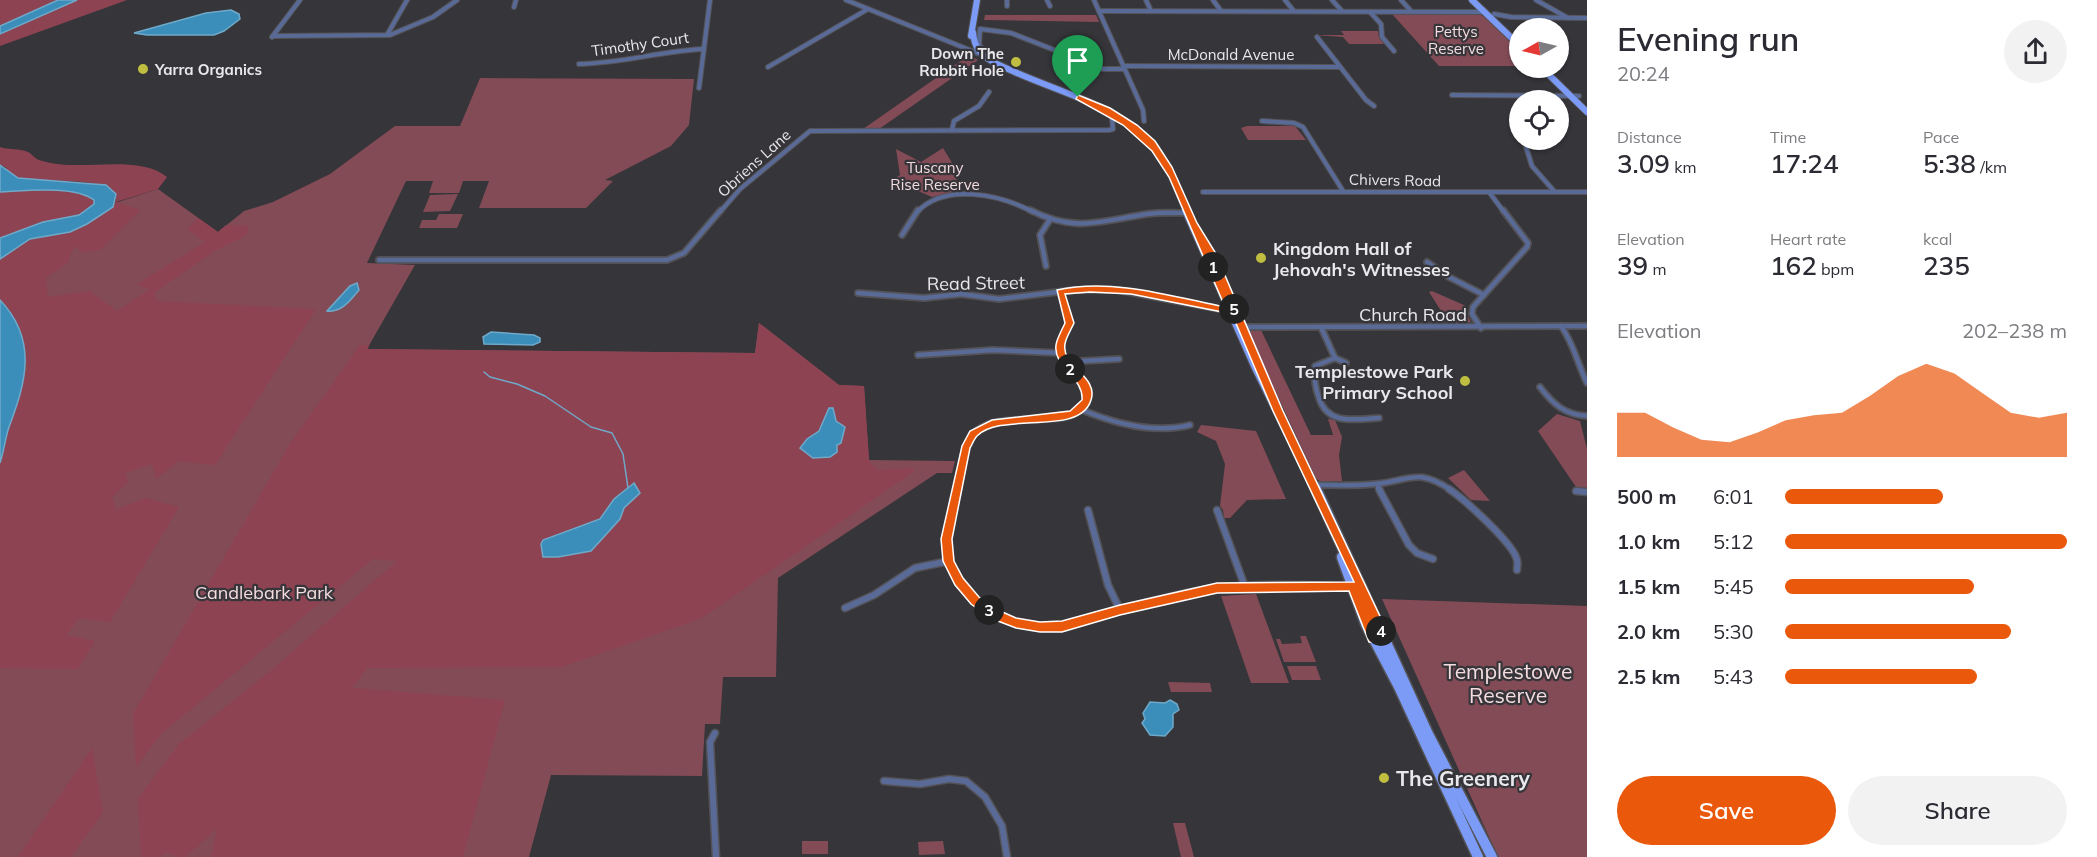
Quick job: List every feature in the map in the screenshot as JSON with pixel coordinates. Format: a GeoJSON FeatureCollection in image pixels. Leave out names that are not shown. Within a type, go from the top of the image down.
{"type":"FeatureCollection","features":[{"type":"Feature","properties":{"kind":"main road"},"geometry":{"type":"LineString","coordinates":[[977,0],[972,45],[980,55],[1024,77],[1075,96],[1133,126],[1152,146],[1173,177],[1313,484],[1399,687],[1478,857]]}},
{"type":"Feature","properties":{"kind":"main road"},"geometry":{"type":"LineString","coordinates":[[1472,0],[1509,36]]}},
{"type":"Feature","properties":{"kind":"main road"},"geometry":{"type":"LineString","coordinates":[[1480,0],[1509,29]]}},
{"type":"Feature","properties":{"kind":"main road"},"geometry":{"type":"LineString","coordinates":[[1484,12],[1493,13]]}},
{"type":"Feature","properties":{"kind":"main road"},"geometry":{"type":"LineString","coordinates":[[973,32],[975,45],[980,55]]}},
{"type":"Feature","properties":{"kind":"main road"},"geometry":{"type":"LineString","coordinates":[[1552,78],[1587,112]]}},
{"type":"Feature","properties":{"kind":"main road"},"geometry":{"type":"LineString","coordinates":[[1560,78],[1587,104]]}},
{"type":"Feature","properties":{"kind":"main road"},"geometry":{"type":"LineString","coordinates":[[1377,635],[1444,770],[1492,857]]}},
{"type":"Feature","properties":{"kind":"street"},"geometry":{"type":"LineString","coordinates":[[272,37],[300,0]]}},
{"type":"Feature","properties":{"kind":"street"},"geometry":{"type":"LineString","coordinates":[[387,35],[406,0]]}},
{"type":"Feature","properties":{"kind":"street"},"geometry":{"type":"LineString","coordinates":[[272,37],[387,35],[433,17],[457,0]]}},
{"type":"Feature","properties":{"kind":"street"},"geometry":{"type":"LineString","coordinates":[[514,8],[516,0]]}},
{"type":"Feature","properties":{"kind":"street"},"geometry":{"type":"LineString","coordinates":[[699,88],[710,0]]}},
{"type":"Feature","properties":{"kind":"street"},"geometry":{"type":"LineString","coordinates":[[846,0],[980,55]]}},
{"type":"Feature","properties":{"kind":"street"},"geometry":{"type":"LineString","coordinates":[[1007,0],[1007,6]]}},
{"type":"Feature","properties":{"kind":"street"},"geometry":{"type":"LineString","coordinates":[[1047,0],[1050,6]]}},
{"type":"Feature","properties":{"kind":"street"},"geometry":{"type":"LineString","coordinates":[[1094,0],[1145,114],[1144,121],[1133,126]]}},
{"type":"Feature","properties":{"kind":"street"},"geometry":{"type":"LineString","coordinates":[[1146,0],[1151,10]]}},
{"type":"Feature","properties":{"kind":"street"},"geometry":{"type":"LineString","coordinates":[[1213,0],[1221,11]]}},
{"type":"Feature","properties":{"kind":"street"},"geometry":{"type":"LineString","coordinates":[[1285,0],[1293,10]]}},
{"type":"Feature","properties":{"kind":"street"},"geometry":{"type":"LineString","coordinates":[[1332,0],[1342,11]]}},
{"type":"Feature","properties":{"kind":"street"},"geometry":{"type":"LineString","coordinates":[[1401,0],[1411,11]]}},
{"type":"Feature","properties":{"kind":"street"},"geometry":{"type":"LineString","coordinates":[[1536,0],[1568,18]]}},
{"type":"Feature","properties":{"kind":"street"},"geometry":{"type":"LineString","coordinates":[[768,67],[868,9]]}},
{"type":"Feature","properties":{"kind":"street"},"geometry":{"type":"LineString","coordinates":[[1099,10],[1484,12]]}},
{"type":"Feature","properties":{"kind":"street"},"geometry":{"type":"LineString","coordinates":[[1370,12],[1381,24],[1382,37],[1394,51]]}},
{"type":"Feature","properties":{"kind":"street"},"geometry":{"type":"LineString","coordinates":[[1493,13],[1511,17],[1568,18]]}},
{"type":"Feature","properties":{"kind":"street"},"geometry":{"type":"LineString","coordinates":[[1500,20],[1511,17]]}},
{"type":"Feature","properties":{"kind":"street"},"geometry":{"type":"LineString","coordinates":[[1569,18],[1587,18]]}},
{"type":"Feature","properties":{"kind":"street","name":"McDonald Avenue"},"geometry":{"type":"LineString","coordinates":[[995,58],[979,45],[980,29],[1011,33],[1103,69],[1124,67],[1339,67]]}},
{"type":"Feature","properties":{"kind":"street"},"geometry":{"type":"LineString","coordinates":[[1317,38],[1366,100],[1374,106]]}},
{"type":"Feature","properties":{"kind":"street"},"geometry":{"type":"LineString","coordinates":[[961,49],[972,45]]}},
{"type":"Feature","properties":{"kind":"street","name":"Timothy Court"},"geometry":{"type":"LineString","coordinates":[[579,64],[617,62],[677,50],[704,49]]}},
{"type":"Feature","properties":{"kind":"street"},"geometry":{"type":"LineString","coordinates":[[952,130],[954,121],[979,106],[989,92]]}},
{"type":"Feature","properties":{"kind":"street"},"geometry":{"type":"LineString","coordinates":[[1452,95],[1579,96]]}},
{"type":"Feature","properties":{"kind":"street","name":"Obriens Lane"},"geometry":{"type":"LineString","coordinates":[[379,260],[603,262],[671,259],[687,250],[740,189],[806,133],[816,130],[1109,130],[1113,129],[1112,119],[1116,116]]}},
{"type":"Feature","properties":{"kind":"street"},"geometry":{"type":"LineString","coordinates":[[1262,121],[1294,123],[1303,127],[1343,191]]}},
{"type":"Feature","properties":{"kind":"street"},"geometry":{"type":"LineString","coordinates":[[1527,150],[1535,170],[1554,191]]}},
{"type":"Feature","properties":{"kind":"street","name":"Chivers Road"},"geometry":{"type":"LineString","coordinates":[[1203,192],[1587,192]]}},
{"type":"Feature","properties":{"kind":"street"},"geometry":{"type":"LineString","coordinates":[[1481,328],[1472,314],[1473,306],[1527,247],[1528,243],[1488,192]]}},
{"type":"Feature","properties":{"kind":"street"},"geometry":{"type":"LineString","coordinates":[[902,235],[923,206],[942,199],[967,197],[986,196],[1010,201],[1049,221],[1090,225],[1149,214],[1189,213]]}},
{"type":"Feature","properties":{"kind":"street"},"geometry":{"type":"LineString","coordinates":[[1046,266],[1040,235],[1049,221]]}},
{"type":"Feature","properties":{"kind":"street"},"geometry":{"type":"LineString","coordinates":[[1427,262],[1449,277],[1484,294]]}},
{"type":"Feature","properties":{"kind":"street","name":"Read Street"},"geometry":{"type":"LineString","coordinates":[[858,293],[881,292],[924,298],[961,294],[999,299],[1090,290],[1131,291],[1233,312]]}},
{"type":"Feature","properties":{"kind":"street"},"geometry":{"type":"LineString","coordinates":[[1060,292],[1070,323],[1060,343],[1060,353],[1086,387],[1087,400],[1080,410],[1072,415],[995,422],[974,433],[965,448],[947,539],[949,561],[959,582],[975,601],[994,614],[1016,623],[1040,627],[1062,626],[1217,588],[1357,586]]}},
{"type":"Feature","properties":{"kind":"street"},"geometry":{"type":"LineString","coordinates":[[1561,326],[1572,340],[1578,365],[1587,383]]}},
{"type":"Feature","properties":{"kind":"street","name":"Church Road"},"geometry":{"type":"LineString","coordinates":[[1240,327],[1587,326]]}},
{"type":"Feature","properties":{"kind":"street"},"geometry":{"type":"LineString","coordinates":[[1321,327],[1335,358],[1346,363]]}},
{"type":"Feature","properties":{"kind":"street"},"geometry":{"type":"LineString","coordinates":[[918,355],[993,350],[1060,353]]}},
{"type":"Feature","properties":{"kind":"street"},"geometry":{"type":"LineString","coordinates":[[1335,358],[1314,366],[1313,373],[1313,383],[1328,414],[1335,417],[1379,418]]}},
{"type":"Feature","properties":{"kind":"street"},"geometry":{"type":"LineString","coordinates":[[1065,362],[1119,359]]}},
{"type":"Feature","properties":{"kind":"street"},"geometry":{"type":"LineString","coordinates":[[1540,387],[1557,408],[1566,413],[1587,416]]}},
{"type":"Feature","properties":{"kind":"street"},"geometry":{"type":"LineString","coordinates":[[1080,410],[1096,418],[1154,429],[1167,430],[1190,425]]}},
{"type":"Feature","properties":{"kind":"street"},"geometry":{"type":"LineString","coordinates":[[1313,484],[1377,484],[1409,476],[1422,476],[1449,487],[1463,498],[1508,545],[1517,559],[1517,570]]}},
{"type":"Feature","properties":{"kind":"street"},"geometry":{"type":"LineString","coordinates":[[1377,484],[1409,544],[1417,553],[1433,559]]}},
{"type":"Feature","properties":{"kind":"street"},"geometry":{"type":"LineString","coordinates":[[1576,491],[1587,492]]}},
{"type":"Feature","properties":{"kind":"street"},"geometry":{"type":"LineString","coordinates":[[1088,510],[1108,585],[1120,610]]}},
{"type":"Feature","properties":{"kind":"street"},"geometry":{"type":"LineString","coordinates":[[1217,510],[1245,587]]}},
{"type":"Feature","properties":{"kind":"street"},"geometry":{"type":"LineString","coordinates":[[845,608],[874,594],[915,568],[949,561]]}},
{"type":"Feature","properties":{"kind":"street"},"geometry":{"type":"LineString","coordinates":[[715,733],[710,742],[716,857]]}},
{"type":"Feature","properties":{"kind":"street"},"geometry":{"type":"LineString","coordinates":[[884,781],[920,784],[949,779],[966,781],[985,797],[1002,826],[1007,857]]}},
{"type":"Feature","properties":{"kind":"green space"},"geometry":{"type":"Polygon","coordinates":[[[0,0],[58,0],[0,26],[0,0]]]}},
{"type":"Feature","properties":{"kind":"green space"},"geometry":{"type":"Polygon","coordinates":[[[77,0],[127,0],[0,46],[0,34],[77,0]]]}},
{"type":"Feature","properties":{"kind":"green space","name":"Pettys Reserve"},"geometry":{"type":"Polygon","coordinates":[[[1474,13],[1487,17],[1509,40],[1509,66],[1439,66],[1392,14],[1474,13]]]}},
{"type":"Feature","properties":{"kind":"green space"},"geometry":{"type":"Polygon","coordinates":[[[985,15],[1096,15],[1099,22],[984,20],[985,15]]]}},
{"type":"Feature","properties":{"kind":"green space"},"geometry":{"type":"Polygon","coordinates":[[[1341,31],[1378,31],[1384,44],[1349,44],[1343,37],[1314,35],[1344,35],[1341,31]]]}},
{"type":"Feature","properties":{"kind":"green space"},"geometry":{"type":"Polygon","coordinates":[[[969,55],[978,60],[879,129],[863,129],[969,55]]]}},
{"type":"Feature","properties":{"kind":"green space","name":"Candlebark Park"},"geometry":{"type":"Polygon","coordinates":[[[480,78],[694,79],[689,125],[671,146],[605,180],[613,181],[586,208],[479,208],[489,181],[463,181],[459,193],[429,193],[433,181],[406,181],[367,263],[415,265],[367,349],[755,353],[759,323],[839,385],[864,386],[869,460],[955,461],[952,473],[937,473],[778,578],[776,677],[723,677],[720,724],[705,724],[702,776],[551,775],[529,857],[0,857],[0,463],[5,449],[11,312],[0,300],[0,259],[115,203],[158,189],[218,232],[244,211],[273,202],[330,174],[395,126],[460,126],[480,78]]]}},
{"type":"Feature","properties":{"kind":"green space"},"geometry":{"type":"Polygon","coordinates":[[[1295,126],[1306,140],[1248,140],[1241,128],[1295,126]]]}},
{"type":"Feature","properties":{"kind":"green space"},"geometry":{"type":"Polygon","coordinates":[[[0,147],[25,151],[39,160],[51,163],[134,165],[158,171],[167,177],[158,189],[116,202],[140,210],[100,250],[80,252],[77,246],[71,252],[68,263],[46,278],[48,297],[89,291],[117,311],[149,290],[137,284],[205,242],[187,229],[198,218],[218,232],[226,225],[248,226],[247,235],[215,251],[155,292],[157,301],[316,309],[215,465],[179,461],[156,479],[152,464],[125,473],[128,482],[112,497],[116,510],[145,498],[179,507],[110,622],[79,618],[66,635],[95,641],[78,669],[0,668],[0,463],[27,367],[20,332],[11,312],[0,300],[0,259],[30,239],[58,234],[87,224],[101,216],[115,203],[116,194],[109,188],[97,184],[23,179],[12,176],[5,167],[0,165],[0,147]]]}},
{"type":"Feature","properties":{"kind":"green space","name":"Tuscany Rise Reserve"},"geometry":{"type":"Polygon","coordinates":[[[943,148],[954,166],[959,193],[932,197],[892,180],[900,175],[896,149],[921,162],[943,148]]]}},
{"type":"Feature","properties":{"kind":"green space"},"geometry":{"type":"Polygon","coordinates":[[[68,191],[94,200],[94,204],[79,215],[0,238],[0,192],[68,191]]]}},
{"type":"Feature","properties":{"kind":"green space"},"geometry":{"type":"Polygon","coordinates":[[[458,194],[450,211],[423,212],[430,195],[458,194]]]}},
{"type":"Feature","properties":{"kind":"green space"},"geometry":{"type":"Polygon","coordinates":[[[439,214],[463,214],[457,228],[419,228],[422,220],[436,220],[439,214]]]}},
{"type":"Feature","properties":{"kind":"green space"},"geometry":{"type":"Polygon","coordinates":[[[1432,291],[1466,306],[1466,313],[1471,322],[1450,325],[1429,292],[1432,291]]]}},
{"type":"Feature","properties":{"kind":"green space"},"geometry":{"type":"Polygon","coordinates":[[[759,323],[839,385],[864,386],[869,461],[877,470],[909,468],[914,469],[913,472],[702,618],[562,667],[367,668],[352,688],[505,700],[463,857],[211,857],[217,828],[186,857],[176,857],[167,852],[159,857],[141,857],[138,798],[179,744],[269,672],[397,561],[373,559],[162,733],[136,767],[133,714],[291,442],[360,345],[369,345],[368,349],[755,353],[759,323]]]}},
{"type":"Feature","properties":{"kind":"green space"},"geometry":{"type":"Polygon","coordinates":[[[1247,330],[1261,330],[1311,435],[1333,435],[1328,419],[1335,420],[1342,437],[1339,455],[1342,481],[1322,482],[1316,479],[1247,330]]]}},
{"type":"Feature","properties":{"kind":"green space"},"geometry":{"type":"Polygon","coordinates":[[[1557,414],[1580,421],[1587,449],[1587,488],[1576,487],[1538,431],[1557,414]]]}},
{"type":"Feature","properties":{"kind":"green space"},"geometry":{"type":"Polygon","coordinates":[[[1201,425],[1256,431],[1286,499],[1247,500],[1230,518],[1224,518],[1220,506],[1225,464],[1216,441],[1197,432],[1201,425]]]}},
{"type":"Feature","properties":{"kind":"green space"},"geometry":{"type":"Polygon","coordinates":[[[1464,470],[1490,501],[1471,500],[1448,478],[1464,470]]]}},
{"type":"Feature","properties":{"kind":"green space"},"geometry":{"type":"Polygon","coordinates":[[[1256,594],[1289,683],[1251,683],[1221,596],[1256,594]]]}},
{"type":"Feature","properties":{"kind":"green space","name":"Templestowe Reserve"},"geometry":{"type":"Polygon","coordinates":[[[1382,599],[1587,606],[1587,857],[1498,857],[1382,599]]]}},
{"type":"Feature","properties":{"kind":"green space"},"geometry":{"type":"Polygon","coordinates":[[[1300,636],[1306,636],[1316,662],[1284,662],[1276,639],[1280,639],[1282,644],[1302,643],[1300,636]]]}},
{"type":"Feature","properties":{"kind":"green space"},"geometry":{"type":"Polygon","coordinates":[[[1287,666],[1316,666],[1321,680],[1292,680],[1287,666]]]}},
{"type":"Feature","properties":{"kind":"green space"},"geometry":{"type":"Polygon","coordinates":[[[1168,682],[1210,683],[1212,692],[1171,692],[1168,682]]]}},
{"type":"Feature","properties":{"kind":"green space"},"geometry":{"type":"Polygon","coordinates":[[[92,748],[103,812],[71,857],[18,857],[92,748]]]}},
{"type":"Feature","properties":{"kind":"green space"},"geometry":{"type":"Polygon","coordinates":[[[1173,823],[1185,823],[1194,857],[1181,857],[1173,823]]]}},
{"type":"Feature","properties":{"kind":"green space"},"geometry":{"type":"Polygon","coordinates":[[[802,841],[828,841],[828,854],[802,854],[802,841]]]}},
{"type":"Feature","properties":{"kind":"green space"},"geometry":{"type":"Polygon","coordinates":[[[943,841],[945,854],[919,855],[918,842],[943,841]]]}},
{"type":"Feature","properties":{"kind":"water"},"geometry":{"type":"Polygon","coordinates":[[[58,0],[77,0],[0,34],[0,26],[58,0]]]}},
{"type":"Feature","properties":{"kind":"water"},"geometry":{"type":"Polygon","coordinates":[[[231,10],[239,14],[240,19],[224,31],[214,35],[134,33],[206,13],[231,10]]]}},
{"type":"Feature","properties":{"kind":"water"},"geometry":{"type":"Polygon","coordinates":[[[0,165],[18,178],[106,185],[116,194],[113,207],[70,232],[30,239],[0,259],[0,238],[43,222],[79,215],[94,204],[94,200],[74,192],[35,190],[0,192],[0,165]]]}},
{"type":"Feature","properties":{"kind":"water"},"geometry":{"type":"Polygon","coordinates":[[[357,283],[359,290],[349,302],[337,310],[327,311],[350,286],[357,283]]]}},
{"type":"Feature","properties":{"kind":"water"},"geometry":{"type":"Polygon","coordinates":[[[0,300],[20,330],[25,362],[24,378],[0,463],[0,300]]]}},
{"type":"Feature","properties":{"kind":"water"},"geometry":{"type":"Polygon","coordinates":[[[491,332],[534,335],[540,338],[540,342],[533,345],[484,344],[483,337],[491,332]]]}},
{"type":"Feature","properties":{"kind":"water"},"geometry":{"type":"Polygon","coordinates":[[[829,408],[833,408],[836,421],[845,427],[841,443],[837,445],[837,452],[830,457],[813,458],[800,448],[807,439],[819,431],[829,408]]]}},
{"type":"Feature","properties":{"kind":"water"},"geometry":{"type":"Polygon","coordinates":[[[634,483],[640,493],[624,508],[620,519],[591,551],[558,557],[543,557],[541,544],[543,540],[600,519],[614,499],[634,483]]]}},
{"type":"Feature","properties":{"kind":"water"},"geometry":{"type":"Polygon","coordinates":[[[1170,700],[1177,704],[1179,710],[1173,714],[1173,727],[1165,736],[1150,735],[1142,723],[1145,719],[1143,713],[1150,702],[1165,703],[1170,700]]]}},
{"type":"Feature","properties":{"kind":"waterway"},"geometry":{"type":"LineString","coordinates":[[484,372],[490,377],[517,384],[545,396],[591,427],[612,433],[623,454],[628,488]]}},
{"type":"Feature","properties":{"kind":"place","name":"Down The Rabbit Hole"},"geometry":{"type":"Point","coordinates":[1016,62]}},
{"type":"Feature","properties":{"kind":"place","name":"Yarra Organics"},"geometry":{"type":"Point","coordinates":[143,69]}},
{"type":"Feature","properties":{"kind":"place","name":"Kingdom Hall of Jehovah's Witnesses"},"geometry":{"type":"Point","coordinates":[1261,258]}},
{"type":"Feature","properties":{"kind":"place","name":"Templestowe Park Primary School"},"geometry":{"type":"Point","coordinates":[1465,381]}},
{"type":"Feature","properties":{"kind":"place","name":"The Greenery"},"geometry":{"type":"Point","coordinates":[1384,778]}},
{"type":"Feature","properties":{"kind":"route"},"geometry":{"type":"LineString","coordinates":[[1078,97],[1107,110],[1135,127],[1152,143],[1168,167],[1179,194],[1193,223],[1210,252],[1278,411],[1339,537],[1381,631],[1374,631],[1373,639],[1352,586],[1217,588],[1062,626],[1040,627],[1016,623],[994,614],[975,601],[959,582],[949,561],[947,539],[965,448],[969,440],[974,433],[995,422],[1072,415],[1080,410],[1087,400],[1084,382],[1065,362],[1060,353],[1060,343],[1070,323],[1060,292],[1074,290],[1131,291],[1231,311],[1211,261],[1179,194],[1173,177],[1155,150],[1126,123],[1078,97]]}}]}
